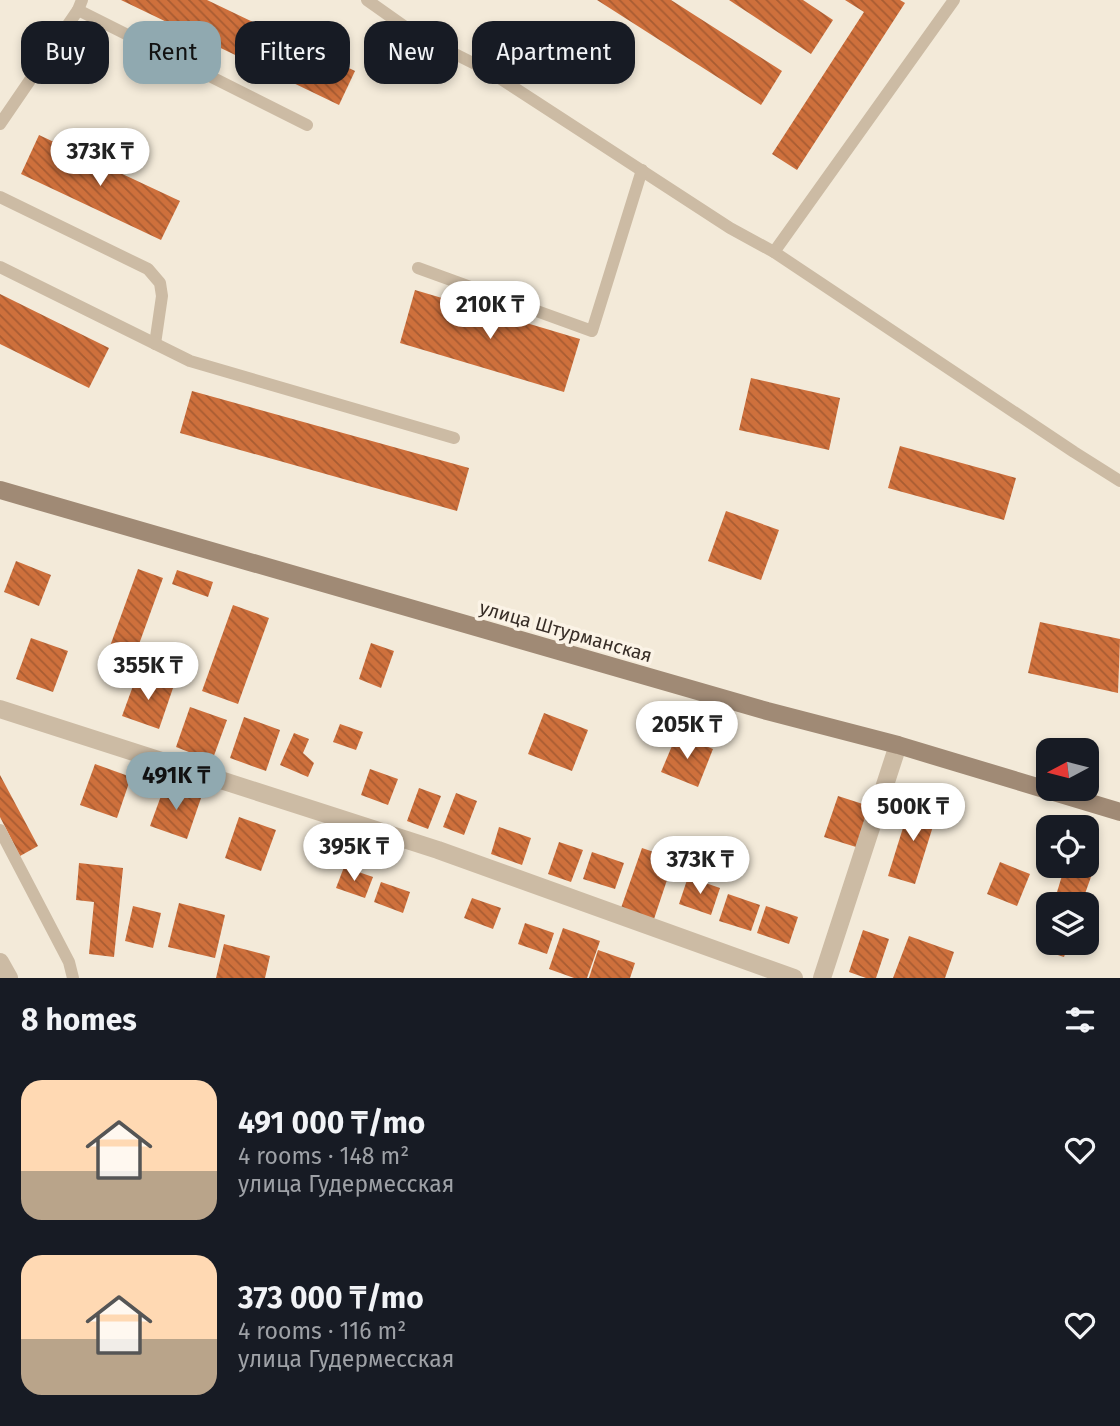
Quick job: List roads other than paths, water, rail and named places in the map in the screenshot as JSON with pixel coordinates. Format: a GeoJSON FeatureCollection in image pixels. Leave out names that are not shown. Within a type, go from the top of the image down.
{"type":"FeatureCollection","features":[{"type":"Feature","properties":{"kind":"main road","name":"улица Штурманская"},"geometry":{"type":"LineString","coordinates":[[0,490],[1120,812]]}},
{"type":"Feature","properties":{"kind":"street"},"geometry":{"type":"LineString","coordinates":[[0,709],[438,850],[794,978]]}},
{"type":"Feature","properties":{"kind":"street"},"geometry":{"type":"LineString","coordinates":[[822,978],[898,746]]}},
{"type":"Feature","properties":{"kind":"street"},"geometry":{"type":"LineString","coordinates":[[0,962],[9,978]]}},
{"type":"Feature","properties":{"kind":"lane"},"geometry":{"type":"LineString","coordinates":[[367,0],[415,34],[487,70],[730,228],[774,252],[1120,481]]}},
{"type":"Feature","properties":{"kind":"lane"},"geometry":{"type":"LineString","coordinates":[[774,252],[954,0]]}},
{"type":"Feature","properties":{"kind":"lane"},"geometry":{"type":"LineString","coordinates":[[0,124],[80,5],[307,125]]}},
{"type":"Feature","properties":{"kind":"lane"},"geometry":{"type":"LineString","coordinates":[[418,268],[592,331],[642,170]]}},
{"type":"Feature","properties":{"kind":"lane"},"geometry":{"type":"LineString","coordinates":[[0,197],[148,269],[160,283],[162,296],[155,344]]}},
{"type":"Feature","properties":{"kind":"lane"},"geometry":{"type":"LineString","coordinates":[[0,267],[190,361],[454,438]]}},
{"type":"Feature","properties":{"kind":"lane"},"geometry":{"type":"LineString","coordinates":[[0,831],[69,962],[73,978]]}}]}
